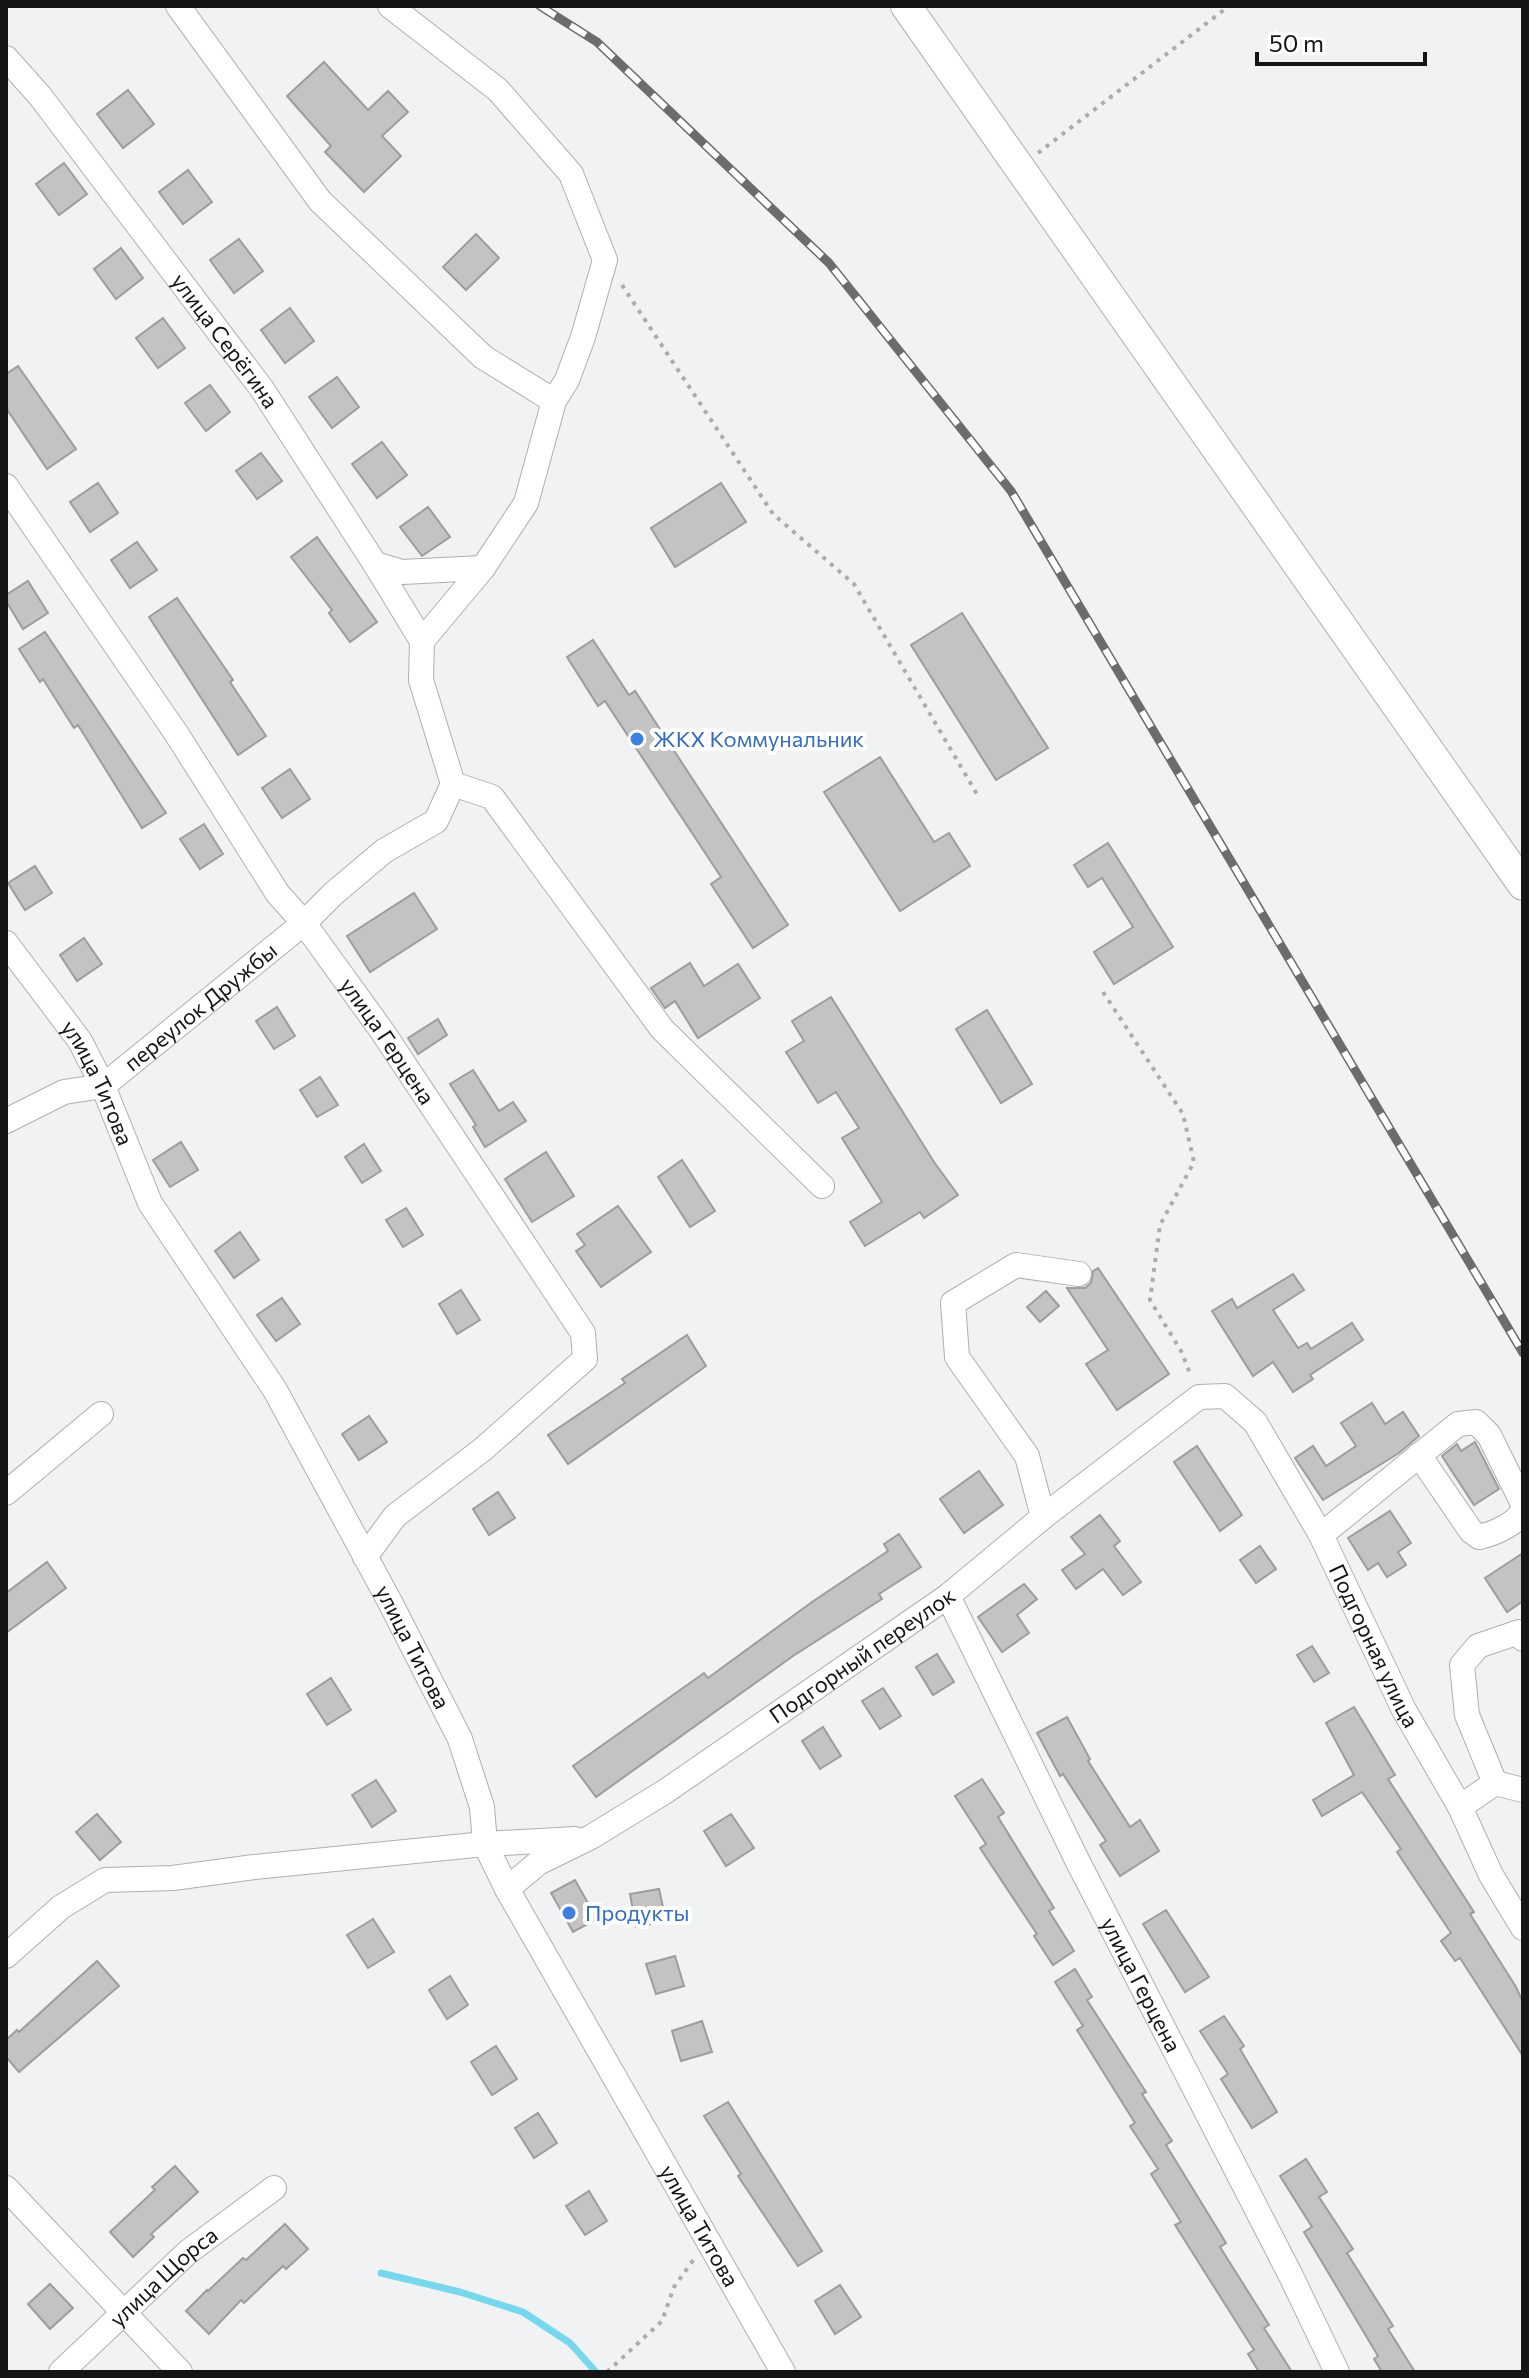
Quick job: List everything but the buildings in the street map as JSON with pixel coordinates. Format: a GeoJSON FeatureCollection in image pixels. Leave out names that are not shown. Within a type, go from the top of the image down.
{"type":"FeatureCollection","features":[{"type":"Feature","properties":{"kind":"main road"},"geometry":{"type":"LineString","coordinates":[[906,6],[1523,885]]}},
{"type":"Feature","properties":{"kind":"street"},"geometry":{"type":"LineString","coordinates":[[178,6],[320,201],[483,357],[554,401]]}},
{"type":"Feature","properties":{"kind":"street"},"geometry":{"type":"LineString","coordinates":[[304,923],[384,851],[436,821],[453,784],[421,680],[422,641],[483,568],[526,503],[554,401],[567,380],[583,337],[605,260],[571,174],[498,90],[390,6]]}},
{"type":"Feature","properties":{"kind":"street","name":"улица Серёгина"},"geometry":{"type":"LineString","coordinates":[[6,58],[40,96],[262,389],[422,641]]}},
{"type":"Feature","properties":{"kind":"street","name":"улица Герцена"},"geometry":{"type":"LineString","coordinates":[[6,486],[176,733],[278,894],[304,923],[382,1031],[583,1333],[585,1359],[482,1450],[395,1516],[365,1557]]}},
{"type":"Feature","properties":{"kind":"street"},"geometry":{"type":"LineString","coordinates":[[375,564],[402,572],[483,568]]}},
{"type":"Feature","properties":{"kind":"street"},"geometry":{"type":"LineString","coordinates":[[453,784],[492,797],[662,1029],[822,1186]]}},
{"type":"Feature","properties":{"kind":"street","name":"переулок Дружбы"},"geometry":{"type":"LineString","coordinates":[[6,1121],[64,1092],[103,1086],[304,923]]}},
{"type":"Feature","properties":{"kind":"street","name":"улица Титова"},"geometry":{"type":"LineString","coordinates":[[6,943],[80,1041],[103,1086],[150,1203],[275,1390],[460,1739],[482,1807],[485,1844],[507,1889],[783,2372]]}},
{"type":"Feature","properties":{"kind":"street"},"geometry":{"type":"LineString","coordinates":[[1043,1517],[1027,1456],[957,1357],[953,1303],[1016,1265],[1079,1274]]}},
{"type":"Feature","properties":{"kind":"street","name":"Подгорная улица"},"geometry":{"type":"LineString","coordinates":[[1199,1397],[1225,1396],[1255,1422],[1321,1535],[1404,1710],[1460,1807],[1491,1875],[1523,1928]]}},
{"type":"Feature","properties":{"kind":"street","name":"Подгорный переулок"},"geometry":{"type":"LineString","coordinates":[[507,1889],[538,1863],[591,1837],[666,1791],[948,1596],[1043,1517],[1199,1397]]}},
{"type":"Feature","properties":{"kind":"street"},"geometry":{"type":"LineString","coordinates":[[6,1493],[101,1414]]}},
{"type":"Feature","properties":{"kind":"street"},"geometry":{"type":"LineString","coordinates":[[1321,1535],[1419,1455],[1458,1424],[1476,1422],[1489,1435],[1523,1507],[1521,1516],[1491,1535],[1479,1537],[1471,1531],[1419,1455]]}},
{"type":"Feature","properties":{"kind":"street","name":"улица Герцена"},"geometry":{"type":"LineString","coordinates":[[948,1596],[1078,1862],[1291,2276],[1337,2372]]}},
{"type":"Feature","properties":{"kind":"street"},"geometry":{"type":"LineString","coordinates":[[1495,1783],[1467,1715],[1462,1665],[1478,1646],[1519,1632],[1523,1639]]}},
{"type":"Feature","properties":{"kind":"street"},"geometry":{"type":"LineString","coordinates":[[1460,1807],[1495,1783],[1523,1790]]}},
{"type":"Feature","properties":{"kind":"street"},"geometry":{"type":"LineString","coordinates":[[6,1956],[61,1907],[105,1880],[173,1878],[485,1844],[591,1837]]}},
{"type":"Feature","properties":{"kind":"street"},"geometry":{"type":"LineString","coordinates":[[6,2188],[180,2372]]}},
{"type":"Feature","properties":{"kind":"street","name":"улица Щорса"},"geometry":{"type":"LineString","coordinates":[[61,2372],[188,2252],[274,2188]]}},
{"type":"Feature","properties":{"kind":"path"},"geometry":{"type":"LineString","coordinates":[[1020,166],[1229,6]]}},
{"type":"Feature","properties":{"kind":"path"},"geometry":{"type":"LineString","coordinates":[[605,260],[773,514],[854,584],[978,796]]}},
{"type":"Feature","properties":{"kind":"path"},"geometry":{"type":"LineString","coordinates":[[1103,992],[1183,1114],[1194,1162],[1160,1225],[1150,1300],[1181,1351],[1199,1397]]}},
{"type":"Feature","properties":{"kind":"path"},"geometry":{"type":"LineString","coordinates":[[607,2372],[662,2321],[674,2287],[708,2239]]}},
{"type":"Feature","properties":{"kind":"waterway"},"geometry":{"type":"LineString","coordinates":[[381,2273],[460,2292],[523,2312],[570,2343],[596,2372]]}},
{"type":"Feature","properties":{"kind":"railway"},"geometry":{"type":"LineString","coordinates":[[540,6],[597,42],[829,263],[1011,491],[1523,1353]]}},
{"type":"Feature","properties":{"kind":"place","name":"ЖКХ Коммунальник"},"geometry":{"type":"Point","coordinates":[637,739]}},
{"type":"Feature","properties":{"kind":"place","name":"Продукты"},"geometry":{"type":"Point","coordinates":[569,1913]}}]}
